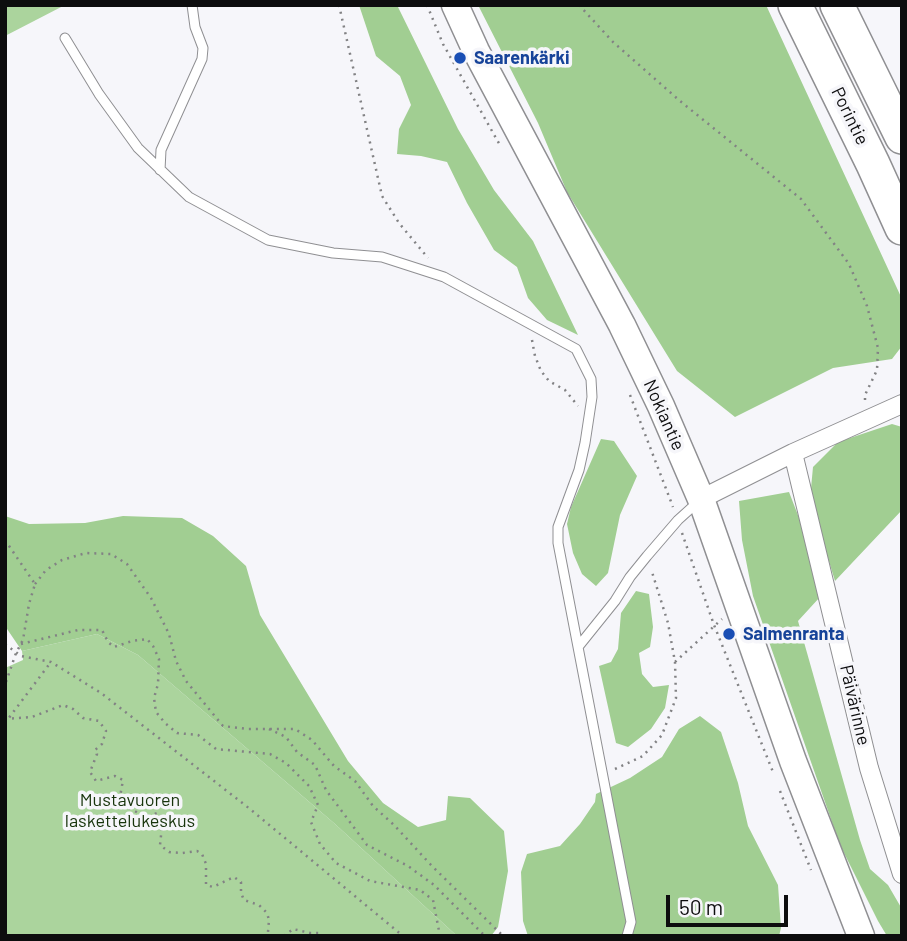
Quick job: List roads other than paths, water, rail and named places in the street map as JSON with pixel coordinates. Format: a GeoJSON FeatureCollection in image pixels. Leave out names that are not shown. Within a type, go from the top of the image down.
{"type":"FeatureCollection","features":[{"type":"Feature","properties":{"kind":"highway","name":"Porintie"},"geometry":{"type":"LineString","coordinates":[[795,5],[902,228]]}},
{"type":"Feature","properties":{"kind":"highway"},"geometry":{"type":"LineString","coordinates":[[837,5],[902,137]]}},
{"type":"Feature","properties":{"kind":"main road","name":"Nokiantie"},"geometry":{"type":"LineString","coordinates":[[446,9],[476,51],[622,325],[662,406],[701,499],[825,846],[861,936]]}},
{"type":"Feature","properties":{"kind":"main road","name":"Nokiantie"},"geometry":{"type":"LineString","coordinates":[[825,846],[874,936]]}},
{"type":"Feature","properties":{"kind":"street"},"geometry":{"type":"LineString","coordinates":[[701,499],[793,453],[902,404]]}},
{"type":"Feature","properties":{"kind":"street","name":"Päivärinne"},"geometry":{"type":"LineString","coordinates":[[793,453],[869,768],[902,874]]}},
{"type":"Feature","properties":{"kind":"lane"},"geometry":{"type":"LineString","coordinates":[[160,170],[161,150],[202,59],[203,48],[195,27],[192,5]]}},
{"type":"Feature","properties":{"kind":"lane"},"geometry":{"type":"LineString","coordinates":[[65,38],[99,94],[138,148],[189,197],[268,240],[333,253],[382,257],[444,277],[576,349],[591,379],[592,397],[579,470],[558,527],[558,543],[631,922],[627,936]]}},
{"type":"Feature","properties":{"kind":"lane"},"geometry":{"type":"LineString","coordinates":[[578,647],[647,556],[678,520],[701,499]]}},
{"type":"Feature","properties":{"kind":"place","name":"Saarenkärki"},"geometry":{"type":"Point","coordinates":[460,58]}},
{"type":"Feature","properties":{"kind":"place","name":"Salmenranta"},"geometry":{"type":"Point","coordinates":[729,634]}},
{"type":"Feature","properties":{"kind":"park label","name":"Mustavuoren laskettelukeskus"},"geometry":{"type":"Point","coordinates":[130,810]}}]}
